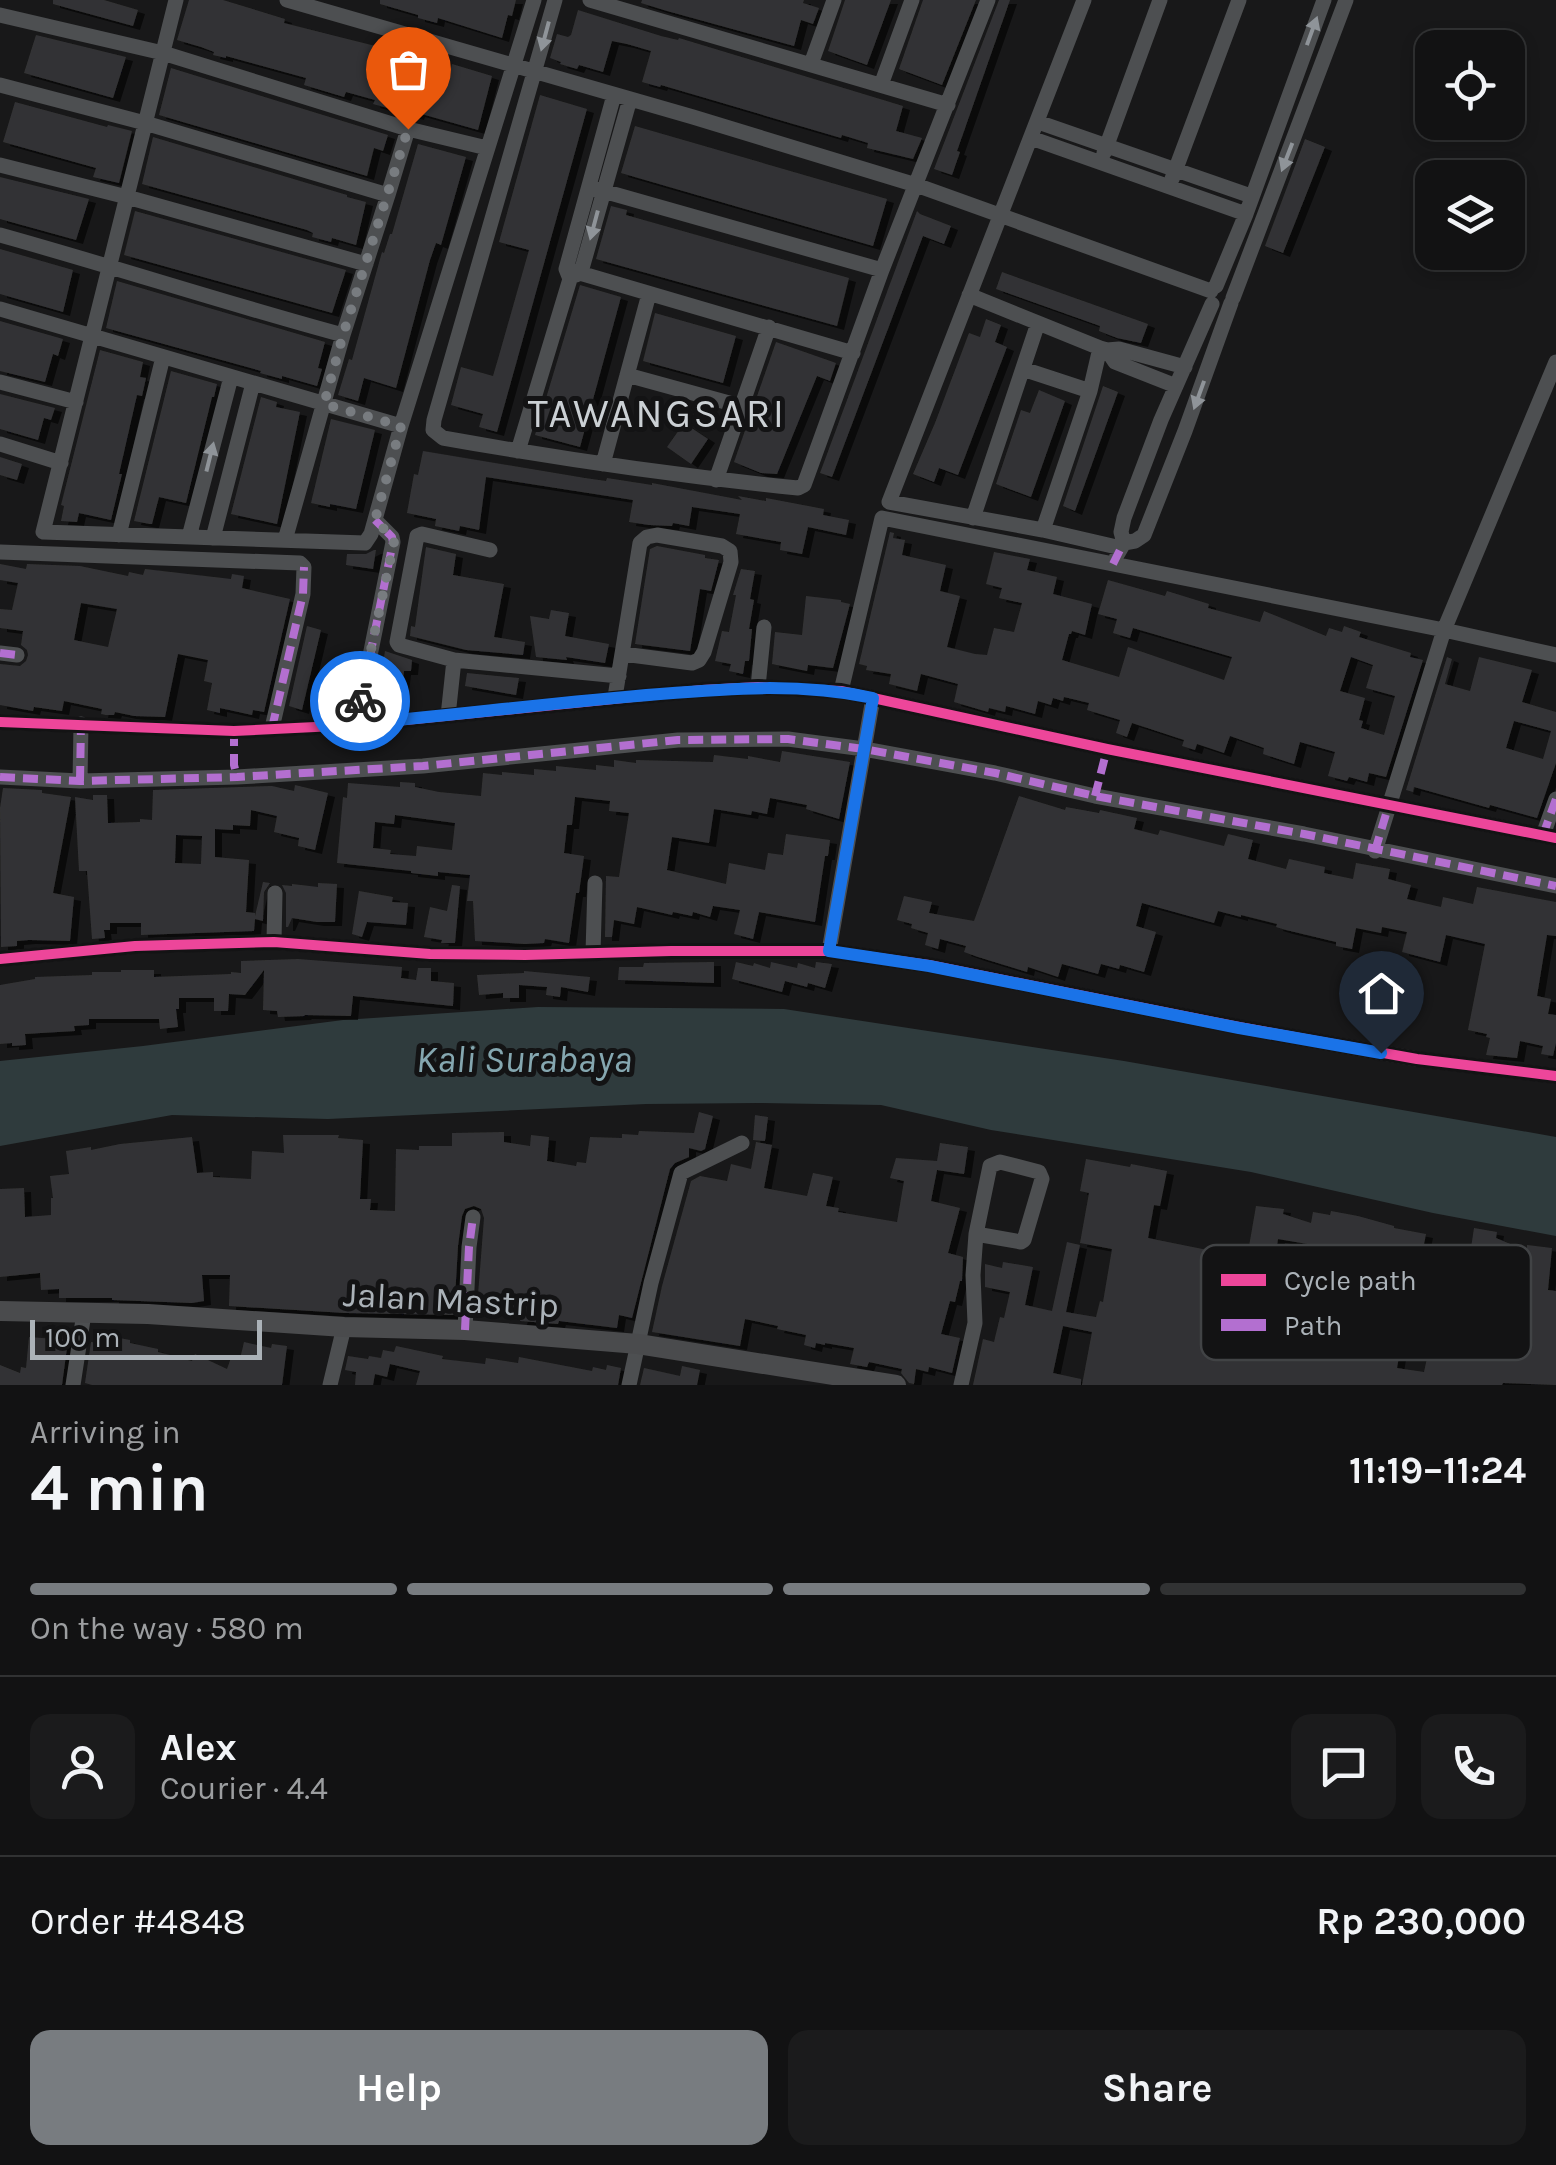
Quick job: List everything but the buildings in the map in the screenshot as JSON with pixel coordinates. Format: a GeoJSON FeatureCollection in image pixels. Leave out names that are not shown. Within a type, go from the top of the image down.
{"type":"FeatureCollection","features":[{"type":"Feature","properties":{"kind":"main road","name":"Jalan Mastrip"},"geometry":{"type":"LineString","coordinates":[[0,1311],[148,1314],[344,1327],[466,1330],[638,1344],[896,1385]]}},
{"type":"Feature","properties":{"kind":"street"},"geometry":{"type":"LineString","coordinates":[[176,0],[44,532],[364,543],[371,534],[384,529]]}},
{"type":"Feature","properties":{"kind":"street"},"geometry":{"type":"LineString","coordinates":[[287,0],[916,184],[1213,294],[1218,308],[1226,308],[1232,300]]}},
{"type":"Feature","properties":{"kind":"street"},"geometry":{"type":"LineString","coordinates":[[356,724],[394,542],[384,529],[401,426],[534,0]]}},
{"type":"Feature","properties":{"kind":"street"},"geometry":{"type":"LineString","coordinates":[[555,0],[432,427],[442,438],[518,451],[798,488],[802,486],[988,0]]}},
{"type":"Feature","properties":{"kind":"street"},"geometry":{"type":"LineString","coordinates":[[590,0],[638,7],[948,105]]}},
{"type":"Feature","properties":{"kind":"street"},"geometry":{"type":"LineString","coordinates":[[810,64],[833,0]]}},
{"type":"Feature","properties":{"kind":"street"},"geometry":{"type":"LineString","coordinates":[[881,85],[912,0]]}},
{"type":"Feature","properties":{"kind":"street"},"geometry":{"type":"LineString","coordinates":[[1084,0],[889,502],[1122,546],[1144,535],[1346,0]]}},
{"type":"Feature","properties":{"kind":"street"},"geometry":{"type":"LineString","coordinates":[[1104,154],[1160,0]]}},
{"type":"Feature","properties":{"kind":"street"},"geometry":{"type":"LineString","coordinates":[[1170,186],[1238,0]]}},
{"type":"Feature","properties":{"kind":"street"},"geometry":{"type":"LineString","coordinates":[[1113,564],[1122,546],[1124,518],[1246,214],[1324,0]]}},
{"type":"Feature","properties":{"kind":"street"},"geometry":{"type":"LineString","coordinates":[[0,15],[163,53],[408,129],[487,148]]}},
{"type":"Feature","properties":{"kind":"street"},"geometry":{"type":"LineString","coordinates":[[0,85],[146,123],[388,196]]}},
{"type":"Feature","properties":{"kind":"street"},"geometry":{"type":"LineString","coordinates":[[518,451],[622,97]]}},
{"type":"Feature","properties":{"kind":"street"},"geometry":{"type":"LineString","coordinates":[[1286,104],[1305,110]]}},
{"type":"Feature","properties":{"kind":"street"},"geometry":{"type":"LineString","coordinates":[[286,540],[343,335],[408,129]]}},
{"type":"Feature","properties":{"kind":"street"},"geometry":{"type":"LineString","coordinates":[[1034,130],[1104,154],[1170,186],[1246,214]]}},
{"type":"Feature","properties":{"kind":"street"},"geometry":{"type":"LineString","coordinates":[[1104,154],[1175,169],[1252,196]]}},
{"type":"Feature","properties":{"kind":"street"},"geometry":{"type":"LineString","coordinates":[[0,164],[366,264]]}},
{"type":"Feature","properties":{"kind":"street"},"geometry":{"type":"LineString","coordinates":[[596,189],[882,270]]}},
{"type":"Feature","properties":{"kind":"street"},"geometry":{"type":"LineString","coordinates":[[0,235],[343,335]]}},
{"type":"Feature","properties":{"kind":"street"},"geometry":{"type":"LineString","coordinates":[[572,273],[853,353]]}},
{"type":"Feature","properties":{"kind":"street"},"geometry":{"type":"LineString","coordinates":[[603,464],[649,294]]}},
{"type":"Feature","properties":{"kind":"street"},"geometry":{"type":"LineString","coordinates":[[969,295],[1104,349],[1119,349],[1185,367]]}},
{"type":"Feature","properties":{"kind":"street"},"geometry":{"type":"LineString","coordinates":[[0,308],[401,426]]}},
{"type":"Feature","properties":{"kind":"street"},"geometry":{"type":"LineString","coordinates":[[974,518],[1038,323]]}},
{"type":"Feature","properties":{"kind":"street"},"geometry":{"type":"LineString","coordinates":[[716,480],[769,327]]}},
{"type":"Feature","properties":{"kind":"street"},"geometry":{"type":"LineString","coordinates":[[1104,349],[1115,362],[1176,386]]}},
{"type":"Feature","properties":{"kind":"street"},"geometry":{"type":"LineString","coordinates":[[1043,530],[1104,349]]}},
{"type":"Feature","properties":{"kind":"street"},"geometry":{"type":"LineString","coordinates":[[119,535],[163,357]]}},
{"type":"Feature","properties":{"kind":"street"},"geometry":{"type":"LineString","coordinates":[[1376,847],[1444,630],[1556,362]]}},
{"type":"Feature","properties":{"kind":"street"},"geometry":{"type":"LineString","coordinates":[[1023,369],[1090,391]]}},
{"type":"Feature","properties":{"kind":"street"},"geometry":{"type":"LineString","coordinates":[[627,376],[740,406]]}},
{"type":"Feature","properties":{"kind":"street"},"geometry":{"type":"LineString","coordinates":[[190,537],[230,377]]}},
{"type":"Feature","properties":{"kind":"street"},"geometry":{"type":"LineString","coordinates":[[0,382],[76,402]]}},
{"type":"Feature","properties":{"kind":"street"},"geometry":{"type":"LineString","coordinates":[[213,538],[253,384]]}},
{"type":"Feature","properties":{"kind":"street"},"geometry":{"type":"LineString","coordinates":[[1161,420],[1185,431]]}},
{"type":"Feature","properties":{"kind":"street"},"geometry":{"type":"LineString","coordinates":[[0,444],[60,464]]}},
{"type":"Feature","properties":{"kind":"street"},"geometry":{"type":"LineString","coordinates":[[841,692],[882,518],[1556,655]]}},
{"type":"Feature","properties":{"kind":"street"},"geometry":{"type":"LineString","coordinates":[[616,697],[622,654],[640,543],[657,535],[722,546],[730,551],[731,562],[699,660],[692,663],[622,654]]}},
{"type":"Feature","properties":{"kind":"street"},"geometry":{"type":"LineString","coordinates":[[490,550],[418,536],[396,642],[399,645],[454,660],[619,676]]}},
{"type":"Feature","properties":{"kind":"street"},"geometry":{"type":"LineString","coordinates":[[0,552],[300,563],[304,568],[303,594],[272,728]]}},
{"type":"Feature","properties":{"kind":"street"},"geometry":{"type":"LineString","coordinates":[[758,687],[764,627]]}},
{"type":"Feature","properties":{"kind":"street"},"geometry":{"type":"LineString","coordinates":[[0,653],[17,655]]}},
{"type":"Feature","properties":{"kind":"street"},"geometry":{"type":"LineString","coordinates":[[448,716],[454,660]]}},
{"type":"Feature","properties":{"kind":"street"},"geometry":{"type":"LineString","coordinates":[[0,722],[202,730],[272,728],[356,724],[616,697],[758,687],[841,692],[872,702],[1388,808],[1550,836],[1556,799]]}},
{"type":"Feature","properties":{"kind":"street"},"geometry":{"type":"LineString","coordinates":[[829,951],[872,702]]}},
{"type":"Feature","properties":{"kind":"street"},"geometry":{"type":"LineString","coordinates":[[80,781],[81,724]]}},
{"type":"Feature","properties":{"kind":"street"},"geometry":{"type":"LineString","coordinates":[[0,776],[80,781],[237,777],[366,770],[678,740],[788,739],[864,744],[1095,796],[1376,847],[1556,886]]}},
{"type":"Feature","properties":{"kind":"street"},"geometry":{"type":"LineString","coordinates":[[593,953],[595,883]]}},
{"type":"Feature","properties":{"kind":"street"},"geometry":{"type":"LineString","coordinates":[[274,942],[275,892]]}},
{"type":"Feature","properties":{"kind":"street"},"geometry":{"type":"LineString","coordinates":[[0,958],[134,946],[274,942],[408,954],[829,951],[929,966],[1417,1059],[1556,1076]]}},
{"type":"Feature","properties":{"kind":"street"},"geometry":{"type":"LineString","coordinates":[[629,1385],[650,1283],[680,1173],[742,1143]]}},
{"type":"Feature","properties":{"kind":"street"},"geometry":{"type":"LineString","coordinates":[[961,1385],[975,1323],[976,1234],[992,1164],[1000,1162],[1039,1172],[1042,1179],[1024,1240],[976,1234]]}},
{"type":"Feature","properties":{"kind":"street"},"geometry":{"type":"LineString","coordinates":[[466,1330],[473,1217]]}},
{"type":"Feature","properties":{"kind":"street"},"geometry":{"type":"LineString","coordinates":[[73,1385],[84,1313]]}},
{"type":"Feature","properties":{"kind":"street"},"geometry":{"type":"LineString","coordinates":[[330,1385],[344,1327]]}},
{"type":"Feature","properties":{"kind":"water","name":"Kali Surabaya"},"geometry":{"type":"Polygon","coordinates":[[[538,1007],[784,1009],[1124,1061],[1556,1137],[1556,1236],[1251,1172],[991,1130],[881,1105],[646,1104],[328,1119],[172,1115],[0,1146],[0,1061],[343,1020],[538,1007]]]}},
{"type":"Feature","properties":{"kind":"marked path"},"geometry":{"type":"LineString","coordinates":[[356,725],[393,542],[375,520]]}},
{"type":"Feature","properties":{"kind":"marked path"},"geometry":{"type":"LineString","coordinates":[[1113,564],[1121,548]]}},
{"type":"Feature","properties":{"kind":"marked path"},"geometry":{"type":"LineString","coordinates":[[272,728],[303,594],[304,567]]}},
{"type":"Feature","properties":{"kind":"marked path"},"geometry":{"type":"LineString","coordinates":[[0,653],[17,655]]}},
{"type":"Feature","properties":{"kind":"marked path"},"geometry":{"type":"LineString","coordinates":[[80,781],[81,724]]}},
{"type":"Feature","properties":{"kind":"marked path"},"geometry":{"type":"LineString","coordinates":[[234,731],[237,777]]}},
{"type":"Feature","properties":{"kind":"marked path"},"geometry":{"type":"LineString","coordinates":[[0,777],[80,781],[237,777],[423,766],[678,740],[788,739],[995,773],[1556,886]]}},
{"type":"Feature","properties":{"kind":"marked path"},"geometry":{"type":"LineString","coordinates":[[1095,796],[1107,749]]}},
{"type":"Feature","properties":{"kind":"marked path"},"geometry":{"type":"LineString","coordinates":[[1543,835],[1556,799]]}},
{"type":"Feature","properties":{"kind":"marked path"},"geometry":{"type":"LineString","coordinates":[[1375,851],[1389,804]]}},
{"type":"Feature","properties":{"kind":"marked path"},"geometry":{"type":"LineString","coordinates":[[465,1330],[473,1217]]}},
{"type":"Feature","properties":{"kind":"cycle path"},"geometry":{"type":"LineString","coordinates":[[0,722],[234,731],[356,725],[702,690],[758,687],[841,691],[1107,749],[1556,838]]}},
{"type":"Feature","properties":{"kind":"cycle path"},"geometry":{"type":"LineString","coordinates":[[0,959],[135,946],[274,942],[430,954],[829,951],[929,965],[1417,1059],[1556,1076]]}},
{"type":"Feature","properties":{"kind":"way so far"},"geometry":{"type":"LineString","coordinates":[[360,701],[394,542],[375,520],[401,426],[324,404],[408,129]]}},
{"type":"Feature","properties":{"kind":"district","name":"TAWANGSARI"},"geometry":{"type":"Point","coordinates":[657,413]}},
{"type":"Feature","properties":{"kind":"route"},"geometry":{"type":"LineString","coordinates":[[360,701],[356,724],[616,697],[758,687],[873,698],[829,951],[929,966],[1381,1053]]}}]}
